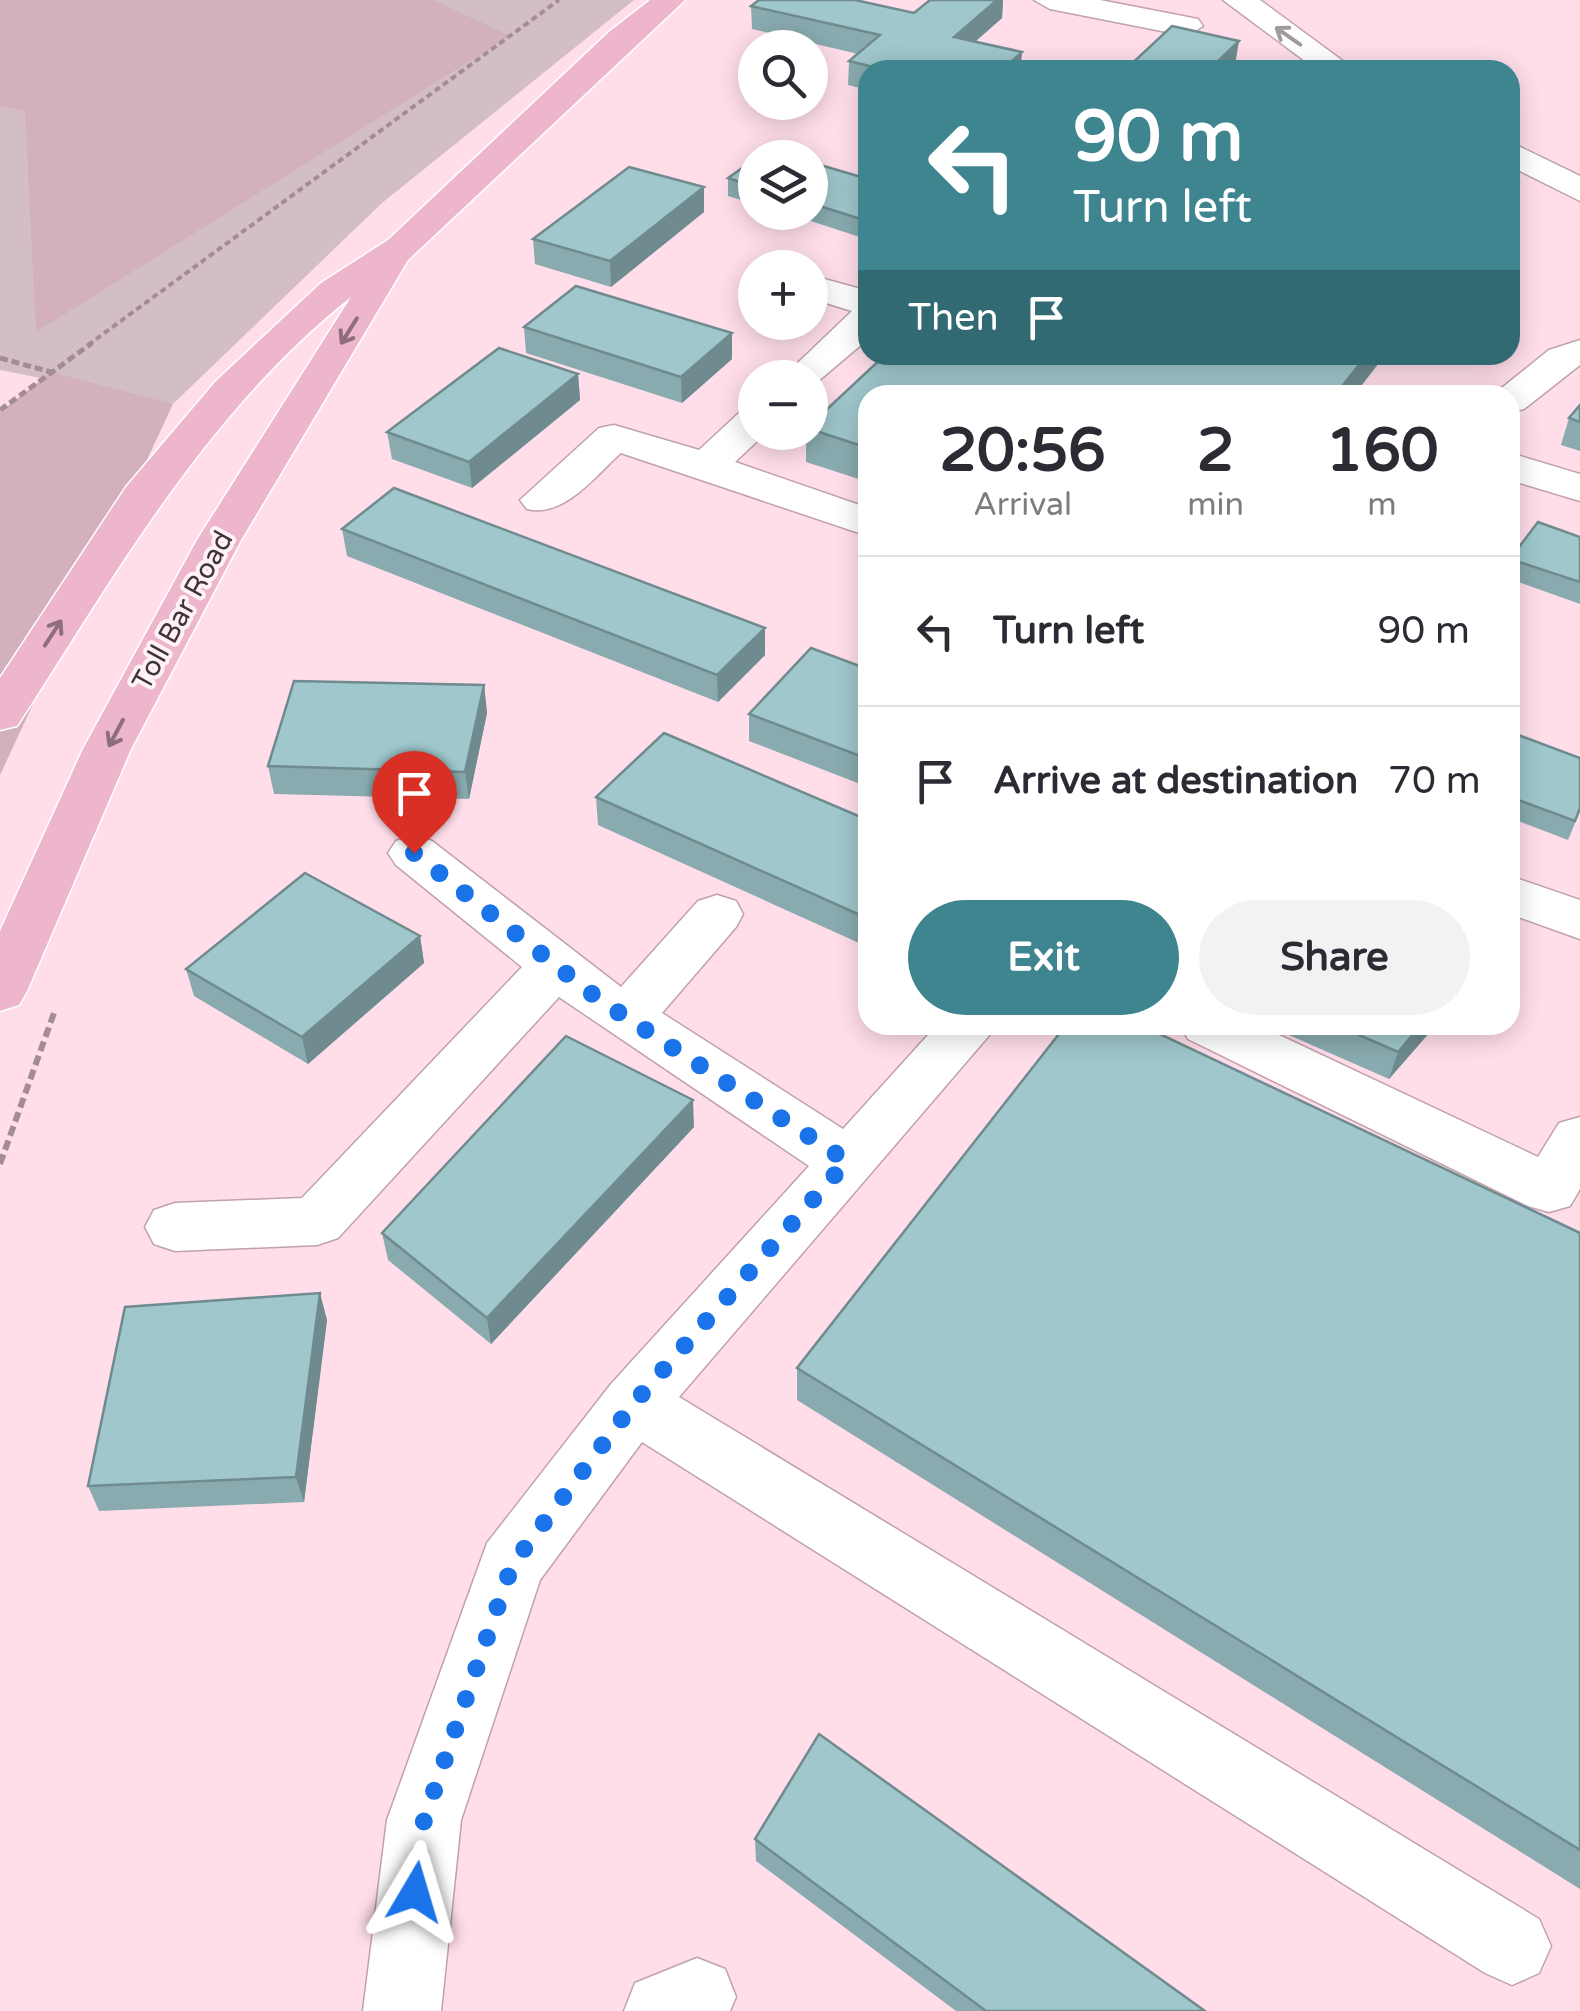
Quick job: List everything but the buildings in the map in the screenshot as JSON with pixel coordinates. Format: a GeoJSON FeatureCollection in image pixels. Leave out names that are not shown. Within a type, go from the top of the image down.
{"type":"FeatureCollection","features":[{"type":"Feature","properties":{"kind":"main road","name":"Toll Bar Road"},"geometry":{"type":"LineString","coordinates":[[0,715],[142,496],[230,390],[334,291],[401,248],[620,40],[669,0]]}},
{"type":"Feature","properties":{"kind":"main road","name":"Toll Bar Road"},"geometry":{"type":"LineString","coordinates":[[0,992],[107,749],[210,558],[401,248]]}},
{"type":"Feature","properties":{"kind":"street"},"geometry":{"type":"LineString","coordinates":[[1050,0],[1188,26]]}},
{"type":"Feature","properties":{"kind":"street"},"geometry":{"type":"LineString","coordinates":[[1240,0],[1342,60]]}},
{"type":"Feature","properties":{"kind":"street"},"geometry":{"type":"LineString","coordinates":[[1293,0],[1347,60]]}},
{"type":"Feature","properties":{"kind":"street"},"geometry":{"type":"LineString","coordinates":[[1520,157],[1580,190]]}},
{"type":"Feature","properties":{"kind":"street"},"geometry":{"type":"LineString","coordinates":[[1520,181],[1580,213]]}},
{"type":"Feature","properties":{"kind":"street"},"geometry":{"type":"LineString","coordinates":[[828,291],[858,300]]}},
{"type":"Feature","properties":{"kind":"street"},"geometry":{"type":"LineString","coordinates":[[822,360],[858,327]]}},
{"type":"Feature","properties":{"kind":"street"},"geometry":{"type":"LineString","coordinates":[[1520,392],[1563,358],[1580,352]]}},
{"type":"Feature","properties":{"kind":"street"},"geometry":{"type":"LineString","coordinates":[[542,500],[614,437],[858,519]]}},
{"type":"Feature","properties":{"kind":"street"},"geometry":{"type":"LineString","coordinates":[[706,466],[738,437]]}},
{"type":"Feature","properties":{"kind":"street"},"geometry":{"type":"LineString","coordinates":[[1520,469],[1580,488]]}},
{"type":"Feature","properties":{"kind":"street"},"geometry":{"type":"LineString","coordinates":[[414,853],[626,1018],[847,1161]]}},
{"type":"Feature","properties":{"kind":"street"},"geometry":{"type":"LineString","coordinates":[[1520,898],[1580,920]]}},
{"type":"Feature","properties":{"kind":"street"},"geometry":{"type":"LineString","coordinates":[[626,1018],[717,914]]}},
{"type":"Feature","properties":{"kind":"street"},"geometry":{"type":"LineString","coordinates":[[176,1226],[317,1221],[556,966]]}},
{"type":"Feature","properties":{"kind":"street"},"geometry":{"type":"LineString","coordinates":[[402,2011],[424,1820],[512,1565],[634,1403],[961,1035]]}},
{"type":"Feature","properties":{"kind":"street"},"geometry":{"type":"LineString","coordinates":[[1229,1035],[1548,1190],[1580,1140]]}},
{"type":"Feature","properties":{"kind":"street"},"geometry":{"type":"LineString","coordinates":[[634,1403],[1512,1946]]}},
{"type":"Feature","properties":{"kind":"path"},"geometry":{"type":"LineString","coordinates":[[0,410],[559,0]]}},
{"type":"Feature","properties":{"kind":"path"},"geometry":{"type":"LineString","coordinates":[[0,358],[52,372]]}},
{"type":"Feature","properties":{"kind":"path"},"geometry":{"type":"LineString","coordinates":[[0,1164],[59,998]]}},
{"type":"Feature","properties":{"kind":"shaded area"},"geometry":{"type":"Polygon","coordinates":[[[0,0],[634,0],[382,203],[173,404],[0,370],[0,0]]]}},
{"type":"Feature","properties":{"kind":"shaded area"},"geometry":{"type":"Polygon","coordinates":[[[0,0],[434,0],[510,36],[36,332],[25,111],[0,106],[0,0]]]}},
{"type":"Feature","properties":{"kind":"shaded area"},"geometry":{"type":"Polygon","coordinates":[[[51,372],[173,404],[0,775],[0,412],[51,372]]]}},
{"type":"Feature","properties":{"kind":"route"},"geometry":{"type":"LineString","coordinates":[[414,853],[601,1001],[847,1161],[634,1403],[512,1565],[424,1820],[415,1892]]}}]}
